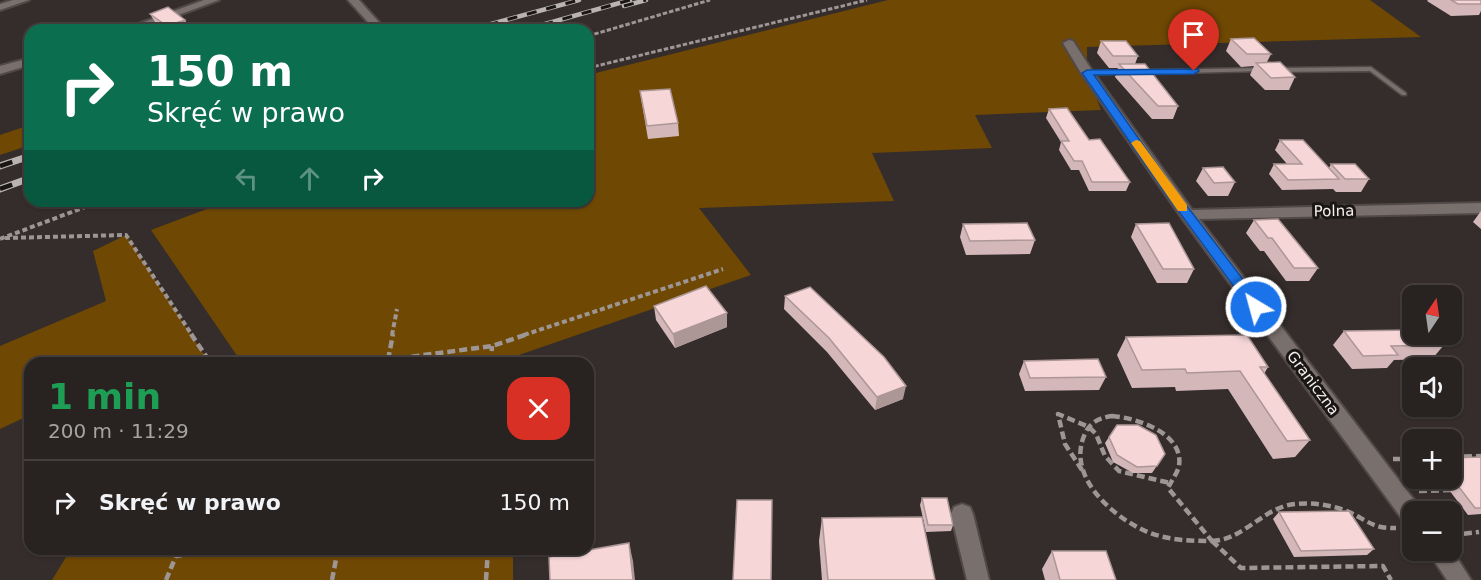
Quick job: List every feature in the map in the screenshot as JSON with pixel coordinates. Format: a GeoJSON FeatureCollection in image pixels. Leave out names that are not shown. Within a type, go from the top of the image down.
{"type":"FeatureCollection","features":[{"type":"Feature","properties":{"kind":"street"},"geometry":{"type":"LineString","coordinates":[[0,7],[24,0]]}},
{"type":"Feature","properties":{"kind":"street"},"geometry":{"type":"LineString","coordinates":[[144,24],[214,0]]}},
{"type":"Feature","properties":{"kind":"street"},"geometry":{"type":"LineString","coordinates":[[353,0],[375,24]]}},
{"type":"Feature","properties":{"kind":"street","name":"Graniczna"},"geometry":{"type":"LineString","coordinates":[[1070,43],[1087,73],[1187,214],[1395,492],[1402,508]]}},
{"type":"Feature","properties":{"kind":"street"},"geometry":{"type":"LineString","coordinates":[[0,70],[24,63]]}},
{"type":"Feature","properties":{"kind":"street","name":"Polna"},"geometry":{"type":"LineString","coordinates":[[1187,214],[1481,208]]}},
{"type":"Feature","properties":{"kind":"street"},"geometry":{"type":"LineString","coordinates":[[962,514],[978,580]]}},
{"type":"Feature","properties":{"kind":"street"},"geometry":{"type":"LineString","coordinates":[[1446,561],[1461,580]]}},
{"type":"Feature","properties":{"kind":"lane"},"geometry":{"type":"LineString","coordinates":[[1087,73],[1371,69],[1404,94]]}},
{"type":"Feature","properties":{"kind":"path"},"geometry":{"type":"LineString","coordinates":[[594,34],[710,0]]}},
{"type":"Feature","properties":{"kind":"path"},"geometry":{"type":"LineString","coordinates":[[594,67],[867,0]]}},
{"type":"Feature","properties":{"kind":"path"},"geometry":{"type":"LineString","coordinates":[[2,238],[85,207]]}},
{"type":"Feature","properties":{"kind":"path"},"geometry":{"type":"LineString","coordinates":[[2,238],[126,235],[207,357]]}},
{"type":"Feature","properties":{"kind":"path"},"geometry":{"type":"LineString","coordinates":[[410,357],[492,346],[723,269]]}},
{"type":"Feature","properties":{"kind":"path"},"geometry":{"type":"LineString","coordinates":[[389,357],[397,309]]}},
{"type":"Feature","properties":{"kind":"path"},"geometry":{"type":"LineString","coordinates":[[491,357],[492,346]]}},
{"type":"Feature","properties":{"kind":"path"},"geometry":{"type":"LineString","coordinates":[[1084,473],[1071,459],[1061,437],[1058,414],[1089,427],[1096,434],[1105,456],[1119,471],[1170,483]]}},
{"type":"Feature","properties":{"kind":"path"},"geometry":{"type":"LineString","coordinates":[[1391,580],[1383,566],[1241,568],[1212,541],[1168,488],[1178,471],[1177,453],[1170,442],[1156,429],[1136,418],[1117,415],[1094,421],[1080,449],[1080,464],[1092,490],[1124,521],[1157,537],[1182,541],[1212,541],[1231,538],[1270,512],[1292,504],[1330,506],[1352,513],[1377,529],[1402,523]]}},
{"type":"Feature","properties":{"kind":"path"},"geometry":{"type":"LineString","coordinates":[[1462,457],[1481,456]]}},
{"type":"Feature","properties":{"kind":"path"},"geometry":{"type":"LineString","coordinates":[[1386,460],[1402,459]]}},
{"type":"Feature","properties":{"kind":"path"},"geometry":{"type":"LineString","coordinates":[[1395,492],[1460,490]]}},
{"type":"Feature","properties":{"kind":"path"},"geometry":{"type":"LineString","coordinates":[[1462,534],[1479,532]]}},
{"type":"Feature","properties":{"kind":"path"},"geometry":{"type":"LineString","coordinates":[[166,580],[176,556],[183,555]]}},
{"type":"Feature","properties":{"kind":"path"},"geometry":{"type":"LineString","coordinates":[[332,580],[337,555]]}},
{"type":"Feature","properties":{"kind":"path"},"geometry":{"type":"LineString","coordinates":[[486,580],[488,555]]}},
{"type":"Feature","properties":{"kind":"shaded area"},"geometry":{"type":"Polygon","coordinates":[[[888,0],[1370,0],[1421,37],[1087,47],[1087,73],[1101,110],[975,115],[992,148],[872,153],[894,201],[699,208],[751,275],[513,357],[238,357],[151,230],[212,207],[594,207],[594,74],[888,0]]]}},
{"type":"Feature","properties":{"kind":"shaded area"},"geometry":{"type":"Polygon","coordinates":[[[24,127],[24,147],[0,155],[0,135],[24,127]]]}},
{"type":"Feature","properties":{"kind":"shaded area"},"geometry":{"type":"Polygon","coordinates":[[[126,235],[206,357],[24,357],[24,418],[0,429],[0,346],[106,301],[93,251],[126,235]]]}},
{"type":"Feature","properties":{"kind":"shaded area"},"geometry":{"type":"Polygon","coordinates":[[[67,555],[513,555],[513,580],[52,580],[67,555]]]}},
{"type":"Feature","properties":{"kind":"building"},"geometry":{"type":"Polygon","coordinates":[[[1451,0],[1481,0],[1481,4],[1458,4],[1451,0]]]}},
{"type":"Feature","properties":{"kind":"building"},"geometry":{"type":"Polygon","coordinates":[[[168,7],[185,20],[164,24],[150,14],[168,7]]]}},
{"type":"Feature","properties":{"kind":"building"},"geometry":{"type":"Polygon","coordinates":[[[1254,38],[1271,54],[1247,54],[1231,39],[1254,38]]]}},
{"type":"Feature","properties":{"kind":"building"},"geometry":{"type":"Polygon","coordinates":[[[1101,41],[1126,41],[1138,56],[1113,56],[1101,41]]]}},
{"type":"Feature","properties":{"kind":"building"},"geometry":{"type":"Polygon","coordinates":[[[1280,62],[1295,77],[1271,78],[1256,63],[1280,62]]]}},
{"type":"Feature","properties":{"kind":"building"},"geometry":{"type":"Polygon","coordinates":[[[1119,64],[1145,64],[1178,106],[1158,106],[1119,64]]]}},
{"type":"Feature","properties":{"kind":"building"},"geometry":{"type":"Polygon","coordinates":[[[670,89],[678,123],[647,126],[640,91],[670,89]]]}},
{"type":"Feature","properties":{"kind":"building"},"geometry":{"type":"Polygon","coordinates":[[[1067,108],[1089,140],[1100,139],[1130,182],[1092,182],[1082,161],[1074,161],[1061,141],[1069,141],[1049,109],[1067,108]]]}},
{"type":"Feature","properties":{"kind":"building"},"geometry":{"type":"Polygon","coordinates":[[[1280,140],[1303,140],[1339,179],[1288,180],[1274,164],[1302,164],[1280,140]]]}},
{"type":"Feature","properties":{"kind":"building"},"geometry":{"type":"Polygon","coordinates":[[[1331,164],[1355,164],[1369,179],[1345,179],[1331,164]]]}},
{"type":"Feature","properties":{"kind":"building"},"geometry":{"type":"Polygon","coordinates":[[[1223,167],[1235,182],[1214,183],[1203,168],[1223,167]]]}},
{"type":"Feature","properties":{"kind":"building"},"geometry":{"type":"Polygon","coordinates":[[[1278,219],[1318,268],[1294,268],[1272,238],[1268,238],[1254,220],[1278,219]]]}},
{"type":"Feature","properties":{"kind":"building"},"geometry":{"type":"Polygon","coordinates":[[[1027,223],[1035,240],[970,241],[963,224],[1027,223]]]}},
{"type":"Feature","properties":{"kind":"building"},"geometry":{"type":"Polygon","coordinates":[[[1169,223],[1194,269],[1163,269],[1136,224],[1169,223]]]}},
{"type":"Feature","properties":{"kind":"building"},"geometry":{"type":"Polygon","coordinates":[[[706,286],[727,313],[673,334],[654,306],[706,286]]]}},
{"type":"Feature","properties":{"kind":"building"},"geometry":{"type":"Polygon","coordinates":[[[810,287],[884,357],[906,386],[877,397],[829,338],[785,296],[810,287]]]}},
{"type":"Feature","properties":{"kind":"building"},"geometry":{"type":"Polygon","coordinates":[[[1402,330],[1402,345],[1444,345],[1391,346],[1398,355],[1363,356],[1344,331],[1402,330]]]}},
{"type":"Feature","properties":{"kind":"building"},"geometry":{"type":"Polygon","coordinates":[[[1247,335],[1268,367],[1260,367],[1310,440],[1287,441],[1240,371],[1187,373],[1185,369],[1142,370],[1126,337],[1247,335]]]}},
{"type":"Feature","properties":{"kind":"building"},"geometry":{"type":"Polygon","coordinates":[[[1098,359],[1106,377],[1030,378],[1024,361],[1098,359]]]}},
{"type":"Feature","properties":{"kind":"building"},"geometry":{"type":"Polygon","coordinates":[[[1117,425],[1138,425],[1156,435],[1165,454],[1157,466],[1137,467],[1117,455],[1109,437],[1117,425]]]}},
{"type":"Feature","properties":{"kind":"building"},"geometry":{"type":"Polygon","coordinates":[[[1481,457],[1481,508],[1475,508],[1460,489],[1462,458],[1481,457]]]}},
{"type":"Feature","properties":{"kind":"building"},"geometry":{"type":"Polygon","coordinates":[[[922,498],[947,498],[953,525],[928,525],[922,498]]]}},
{"type":"Feature","properties":{"kind":"building"},"geometry":{"type":"Polygon","coordinates":[[[737,500],[772,500],[771,580],[733,580],[737,500]]]}},
{"type":"Feature","properties":{"kind":"building"},"geometry":{"type":"Polygon","coordinates":[[[1349,511],[1374,549],[1301,551],[1279,512],[1349,511]]]}},
{"type":"Feature","properties":{"kind":"building"},"geometry":{"type":"Polygon","coordinates":[[[922,517],[935,580],[828,580],[822,518],[922,517]]]}},
{"type":"Feature","properties":{"kind":"building"},"geometry":{"type":"Polygon","coordinates":[[[629,543],[633,580],[550,580],[549,557],[594,555],[594,549],[629,543]]]}},
{"type":"Feature","properties":{"kind":"building"},"geometry":{"type":"Polygon","coordinates":[[[1052,551],[1106,551],[1116,580],[1060,580],[1052,551]]]}},
{"type":"Feature","properties":{"kind":"railway"},"geometry":{"type":"LineString","coordinates":[[491,24],[579,0]]}},
{"type":"Feature","properties":{"kind":"railway"},"geometry":{"type":"LineString","coordinates":[[545,24],[630,0]]}},
{"type":"Feature","properties":{"kind":"railway"},"geometry":{"type":"LineString","coordinates":[[624,6],[646,0]]}},
{"type":"Feature","properties":{"kind":"railway"},"geometry":{"type":"LineString","coordinates":[[0,166],[24,158]]}},
{"type":"Feature","properties":{"kind":"railway"},"geometry":{"type":"LineString","coordinates":[[0,189],[24,180]]}},
{"type":"Feature","properties":{"kind":"slow traffic"},"geometry":{"type":"LineString","coordinates":[[1136,143],[1182,208]]}},
{"type":"Feature","properties":{"kind":"route"},"geometry":{"type":"LineString","coordinates":[[1194,71],[1087,73],[1170,191],[1256,307]]}}]}
